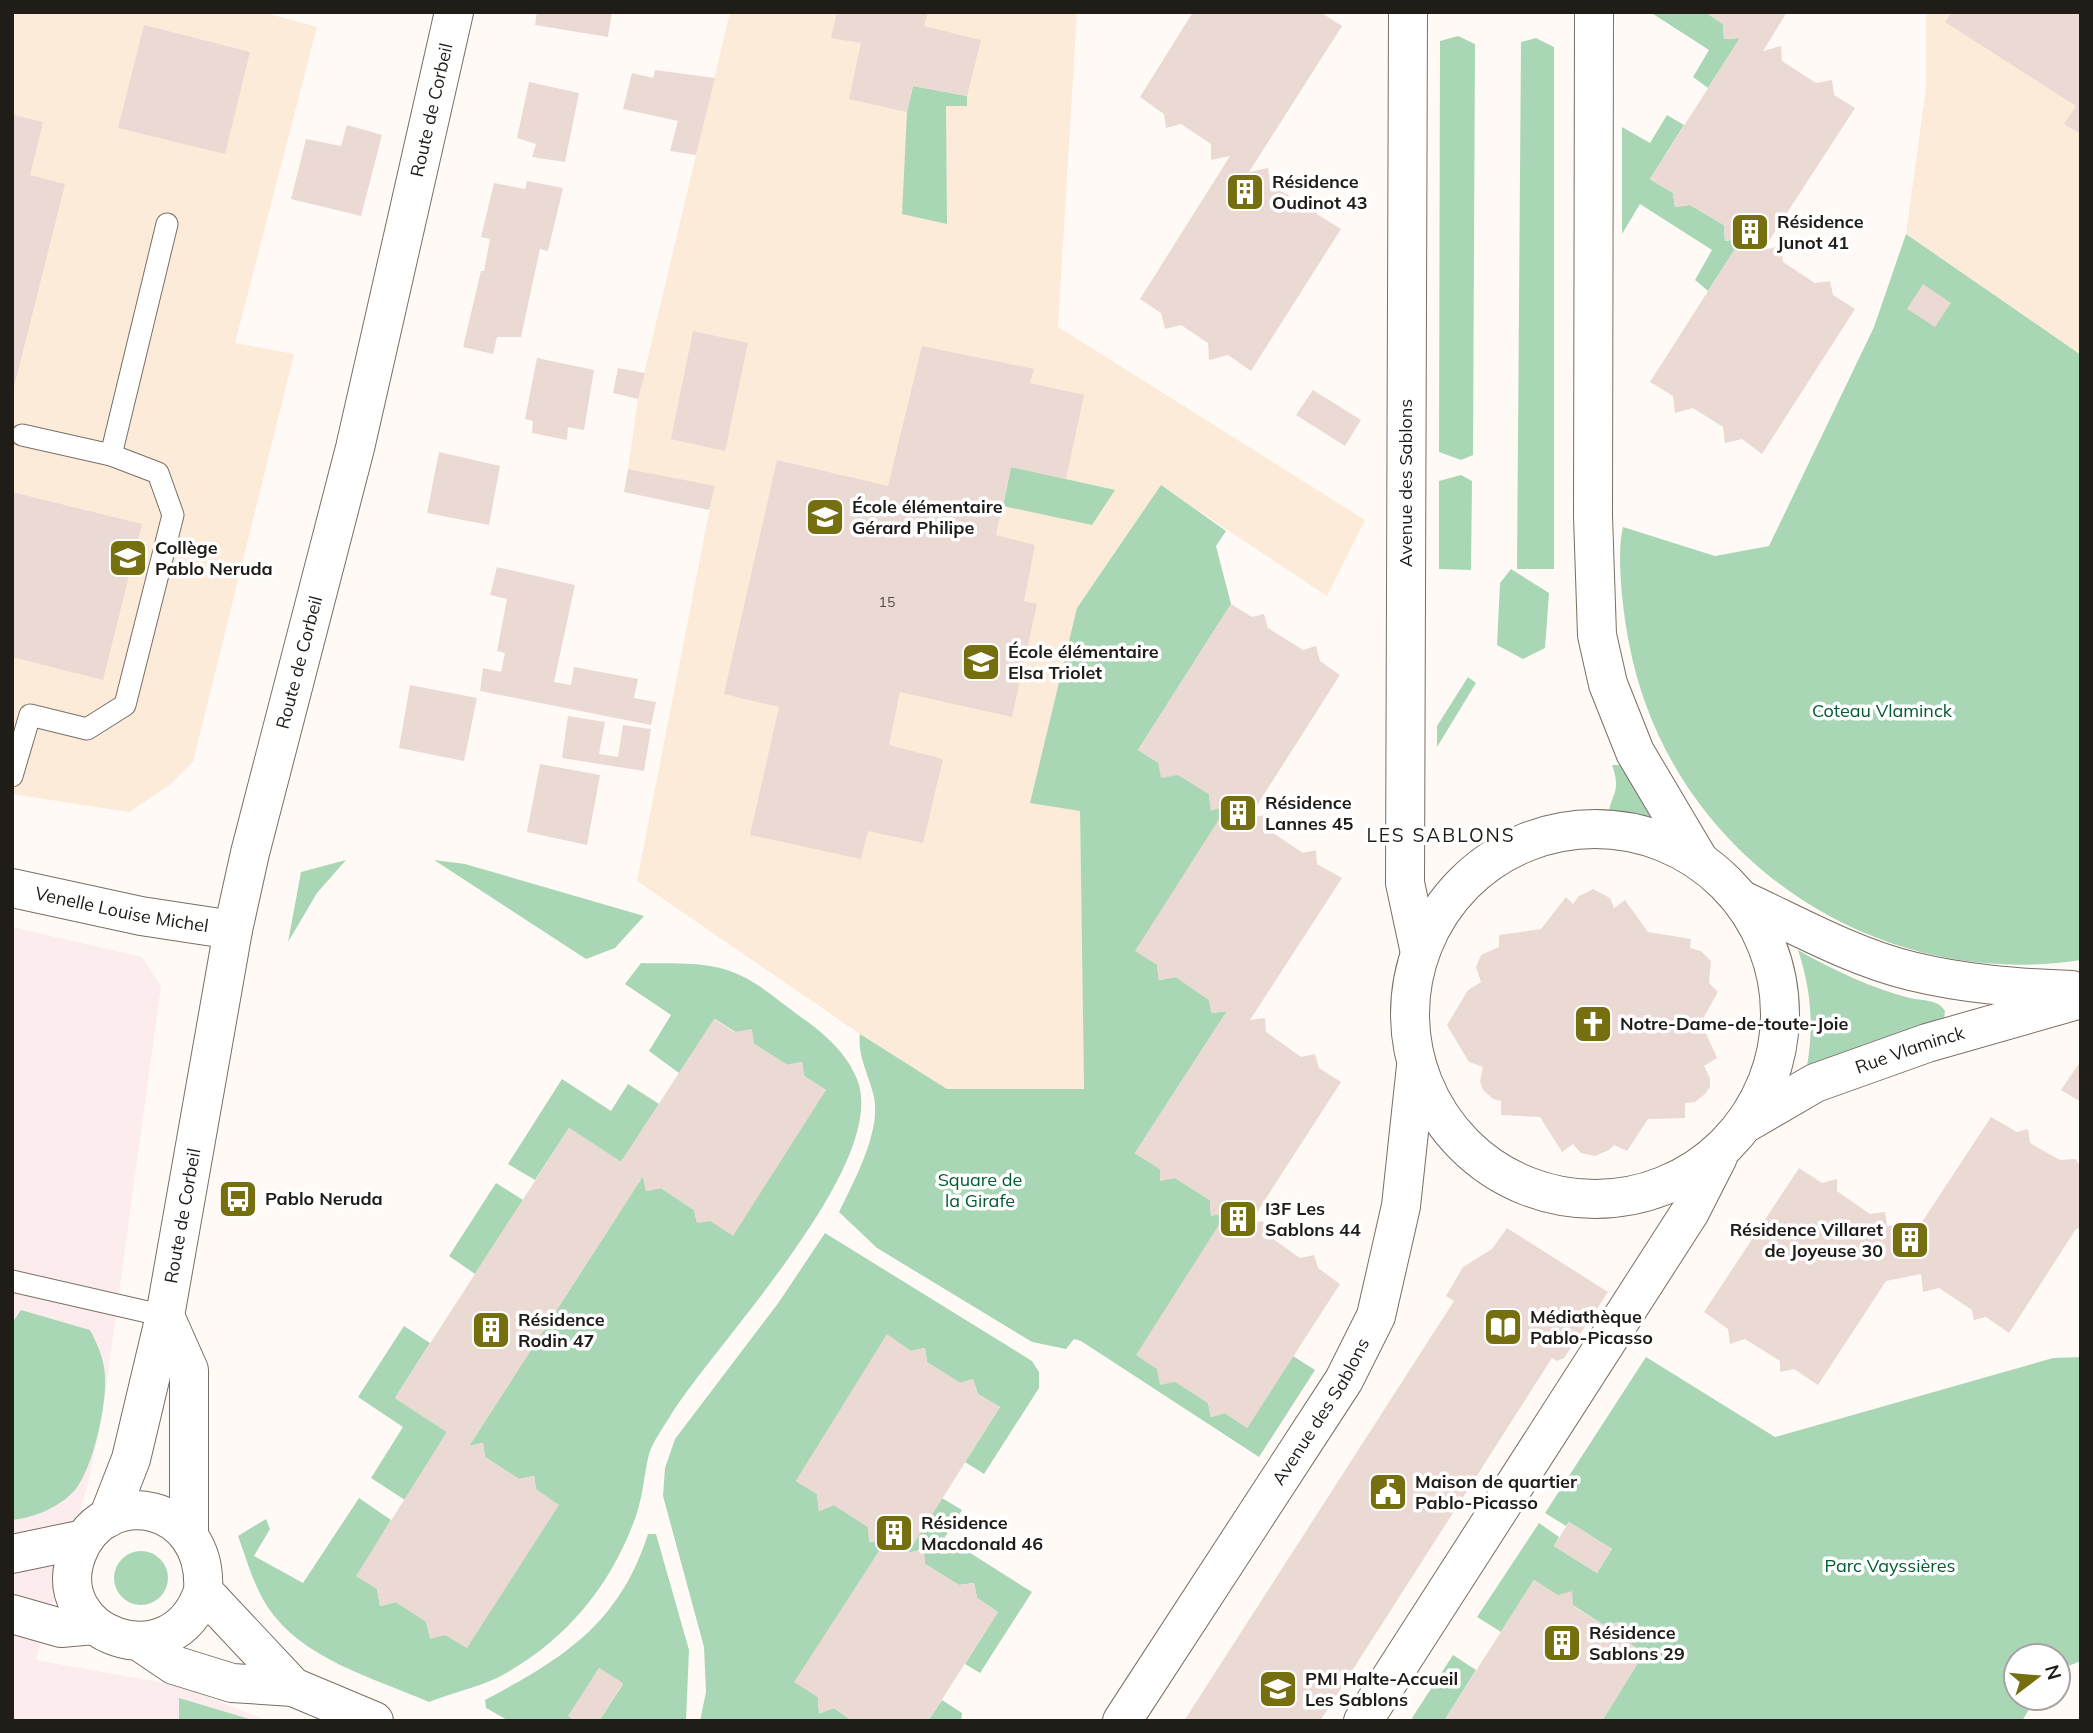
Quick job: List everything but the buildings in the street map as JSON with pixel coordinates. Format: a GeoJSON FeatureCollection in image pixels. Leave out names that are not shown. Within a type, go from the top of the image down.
{"type":"FeatureCollection","features":[{"type":"Feature","properties":{"kind":"street","name":"Route de Corbeil"},"geometry":{"type":"LineString","coordinates":[[94,1625],[82,1610],[74,1584],[76,1556],[96,1528],[131,1459],[165,1316],[233,930],[355,448],[454,12]]}},
{"type":"Feature","properties":{"kind":"street","name":"Avenue des Sablons"},"geometry":{"type":"LineString","coordinates":[[1408,12],[1405,883],[1420,953]]}},
{"type":"Feature","properties":{"kind":"street","name":"Avenue des Sablons"},"geometry":{"type":"LineString","coordinates":[[1416,1064],[1435,1108],[1467,1149],[1513,1181],[1568,1198],[1626,1198],[1681,1180],[1721,1151],[1748,1122],[1766,1088],[1780,1034],[1772,957],[1742,900],[1699,860],[1635,752],[1608,684],[1597,635],[1593,475],[1594,12]]}},
{"type":"Feature","properties":{"kind":"street","name":"Avenue des Sablons"},"geometry":{"type":"LineString","coordinates":[[1122,1721],[1344,1380],[1376,1316],[1401,1206],[1416,1064],[1410,1007],[1420,953],[1439,913],[1469,877],[1528,841],[1591,828],[1650,836],[1699,860]]}},
{"type":"Feature","properties":{"kind":"street","name":"Venelle Louise Michel"},"geometry":{"type":"LineString","coordinates":[[12,888],[141,916],[233,930]]}},
{"type":"Feature","properties":{"kind":"street"},"geometry":{"type":"LineString","coordinates":[[1742,900],[1837,944],[1909,971],[2002,988],[2081,990]]}},
{"type":"Feature","properties":{"kind":"street","name":"Rue Vlaminck"},"geometry":{"type":"LineString","coordinates":[[1748,1122],[1815,1083],[1927,1043],[2081,999]]}},
{"type":"Feature","properties":{"kind":"street","name":"Avenue des Sablons"},"geometry":{"type":"LineString","coordinates":[[1363,1721],[1690,1212],[1721,1151]]}},
{"type":"Feature","properties":{"kind":"street"},"geometry":{"type":"LineString","coordinates":[[165,1316],[189,1370],[189,1534]]}},
{"type":"Feature","properties":{"kind":"street"},"geometry":{"type":"LineString","coordinates":[[12,1554],[96,1528],[129,1511],[151,1512],[172,1519],[189,1534],[200,1553],[204,1572],[202,1591],[197,1607],[187,1621],[165,1636],[140,1642]]}},
{"type":"Feature","properties":{"kind":"street"},"geometry":{"type":"LineString","coordinates":[[202,1591],[293,1687]]}},
{"type":"Feature","properties":{"kind":"street"},"geometry":{"type":"LineString","coordinates":[[12,1614],[61,1628],[94,1625],[108,1635],[140,1642],[174,1665],[232,1683],[293,1687],[374,1721]]}},
{"type":"Feature","properties":{"kind":"lane"},"geometry":{"type":"LineString","coordinates":[[111,455],[167,224]]}},
{"type":"Feature","properties":{"kind":"lane"},"geometry":{"type":"LineString","coordinates":[[12,776],[30,715],[88,729],[125,705],[173,515],[158,473],[111,455],[22,435]]}},
{"type":"Feature","properties":{"kind":"lane"},"geometry":{"type":"LineString","coordinates":[[12,1280],[165,1316]]}},
{"type":"Feature","properties":{"kind":"shaded area","name":"Collège Pablo Neruda"},"geometry":{"type":"Polygon","coordinates":[[[12,12],[262,12],[317,27],[235,343],[294,354],[193,762],[171,784],[129,812],[12,794],[12,12]]]}},
{"type":"Feature","properties":{"kind":"shaded area"},"geometry":{"type":"Polygon","coordinates":[[[730,12],[1077,12],[1058,327],[1365,520],[1327,596],[1161,486],[1077,608],[1084,1089],[947,1089],[860,1034],[637,881],[714,487],[628,469],[638,399],[730,12]]]}},
{"type":"Feature","properties":{"kind":"shaded area"},"geometry":{"type":"Polygon","coordinates":[[[1926,12],[2081,12],[2081,355],[1906,234],[1926,88],[1926,12]]]}},
{"type":"Feature","properties":{"kind":"shaded area"},"geometry":{"type":"Polygon","coordinates":[[[12,927],[142,957],[161,986],[103,1410],[89,1480],[36,1660],[181,1686],[268,1721],[12,1721],[12,927]]]}},
{"type":"Feature","properties":{"kind":"green space"},"geometry":{"type":"Polygon","coordinates":[[[1650,12],[1705,12],[1723,24],[1724,39],[1740,38],[1708,88],[1693,77],[1709,50],[1650,12]]]}},
{"type":"Feature","properties":{"kind":"green space"},"geometry":{"type":"Polygon","coordinates":[[[1458,36],[1475,44],[1473,455],[1461,460],[1439,452],[1440,41],[1458,36]]]}},
{"type":"Feature","properties":{"kind":"green space"},"geometry":{"type":"Polygon","coordinates":[[[1536,38],[1554,47],[1554,569],[1517,569],[1521,42],[1536,38]]]}},
{"type":"Feature","properties":{"kind":"green space"},"geometry":{"type":"Polygon","coordinates":[[[913,86],[967,96],[967,106],[946,106],[947,224],[902,214],[907,112],[913,86]]]}},
{"type":"Feature","properties":{"kind":"green space"},"geometry":{"type":"Polygon","coordinates":[[[1667,115],[1684,125],[1650,179],[1673,193],[1675,207],[1690,205],[1724,225],[1725,241],[1742,238],[1708,291],[1695,280],[1712,250],[1640,204],[1622,234],[1622,127],[1650,143],[1667,115]]]}},
{"type":"Feature","properties":{"kind":"green space","name":"Coteau Vlaminck"},"geometry":{"type":"Polygon","coordinates":[[[1906,234],[2081,355],[2081,960],[2003,964],[1927,954],[1856,929],[1791,892],[1734,844],[1687,785],[1651,718],[1629,643],[1620,569],[1623,527],[1715,556],[1769,546],[1874,327],[1906,234]]]}},
{"type":"Feature","properties":{"kind":"green space"},"geometry":{"type":"Polygon","coordinates":[[[1011,467],[1115,490],[1092,525],[1003,506],[1011,467]]]}},
{"type":"Feature","properties":{"kind":"green space"},"geometry":{"type":"Polygon","coordinates":[[[1461,475],[1472,481],[1471,570],[1439,569],[1439,481],[1461,475]]]}},
{"type":"Feature","properties":{"kind":"green space","name":"Square de la Girafe"},"geometry":{"type":"Polygon","coordinates":[[[1161,485],[1226,531],[1216,546],[1231,604],[1138,750],[1209,794],[1211,810],[1228,805],[1157,965],[1159,980],[1176,977],[1209,1000],[1212,1013],[1227,1011],[1135,1153],[1160,1169],[1160,1180],[1175,1178],[1210,1200],[1211,1216],[1227,1212],[1157,1369],[1208,1403],[1211,1417],[1225,1413],[1247,1428],[1293,1356],[1315,1370],[1259,1457],[1081,1341],[1074,1339],[1066,1349],[1032,1342],[877,1248],[839,1212],[865,1156],[874,1125],[874,1097],[862,1058],[860,1034],[947,1089],[1084,1089],[1080,811],[1030,803],[1077,608],[1161,485]]]}},
{"type":"Feature","properties":{"kind":"green space"},"geometry":{"type":"Polygon","coordinates":[[[1511,569],[1549,593],[1545,648],[1523,659],[1497,645],[1500,583],[1511,569]]]}},
{"type":"Feature","properties":{"kind":"green space"},"geometry":{"type":"Polygon","coordinates":[[[1468,677],[1476,683],[1437,747],[1437,726],[1468,677]]]}},
{"type":"Feature","properties":{"kind":"green space"},"geometry":{"type":"Polygon","coordinates":[[[1612,765],[1623,765],[1665,836],[1643,824],[1609,817],[1616,789],[1612,765]]]}},
{"type":"Feature","properties":{"kind":"green space"},"geometry":{"type":"Polygon","coordinates":[[[346,860],[317,893],[288,942],[301,872],[346,860]]]}},
{"type":"Feature","properties":{"kind":"green space"},"geometry":{"type":"Polygon","coordinates":[[[434,860],[465,864],[644,916],[615,948],[586,959],[434,860]]]}},
{"type":"Feature","properties":{"kind":"green space"},"geometry":{"type":"Polygon","coordinates":[[[1798,950],[1867,984],[1938,1004],[1945,1011],[1944,1021],[1807,1066],[1810,1008],[1798,950]]]}},
{"type":"Feature","properties":{"kind":"green space"},"geometry":{"type":"Polygon","coordinates":[[[641,963],[708,966],[740,975],[769,993],[828,1039],[848,1061],[857,1079],[861,1114],[849,1156],[825,1203],[794,1251],[694,1382],[656,1438],[649,1454],[638,1508],[626,1540],[615,1564],[586,1606],[551,1642],[508,1672],[429,1702],[340,1665],[299,1640],[281,1624],[262,1598],[238,1536],[266,1519],[270,1529],[254,1556],[303,1583],[359,1498],[391,1520],[357,1576],[377,1589],[380,1606],[396,1602],[467,1648],[536,1489],[534,1476],[519,1479],[485,1457],[483,1443],[469,1446],[643,1176],[646,1191],[661,1188],[694,1210],[697,1222],[710,1221],[826,1090],[804,1076],[802,1062],[787,1065],[715,1019],[679,1073],[649,1051],[671,1015],[625,984],[641,963]]]}},
{"type":"Feature","properties":{"kind":"green space"},"geometry":{"type":"Polygon","coordinates":[[[562,1079],[611,1111],[628,1084],[659,1104],[621,1162],[569,1128],[535,1180],[508,1164],[562,1079]]]}},
{"type":"Feature","properties":{"kind":"green space"},"geometry":{"type":"Polygon","coordinates":[[[496,1183],[523,1200],[475,1274],[449,1256],[496,1183]]]}},
{"type":"Feature","properties":{"kind":"green space"},"geometry":{"type":"Polygon","coordinates":[[[825,1233],[1032,1361],[1039,1372],[1039,1388],[984,1474],[965,1462],[1000,1407],[978,1394],[973,1379],[960,1383],[927,1362],[925,1348],[911,1351],[887,1335],[796,1481],[817,1494],[819,1511],[834,1505],[868,1527],[870,1542],[887,1539],[795,1682],[818,1697],[819,1713],[834,1708],[852,1721],[700,1721],[706,1692],[704,1647],[663,1496],[665,1468],[675,1439],[779,1302],[825,1233]]]}},
{"type":"Feature","properties":{"kind":"green space"},"geometry":{"type":"Polygon","coordinates":[[[21,1310],[90,1330],[102,1358],[105,1388],[93,1452],[75,1490],[46,1511],[12,1520],[12,1323],[21,1310]]]}},
{"type":"Feature","properties":{"kind":"green space"},"geometry":{"type":"Polygon","coordinates":[[[404,1326],[430,1343],[395,1398],[447,1432],[405,1500],[371,1478],[403,1427],[358,1397],[404,1326]]]}},
{"type":"Feature","properties":{"kind":"green space","name":"Parc Vayssières"},"geometry":{"type":"Polygon","coordinates":[[[1646,1357],[1775,1437],[2053,1358],[2081,1357],[2081,1661],[2072,1665],[2072,1642],[2002,1642],[2002,1712],[2027,1712],[2022,1721],[1602,1721],[1644,1653],[1619,1636],[1619,1622],[1605,1626],[1534,1580],[1501,1632],[1477,1617],[1539,1523],[1559,1537],[1554,1546],[1597,1573],[1612,1549],[1569,1522],[1566,1526],[1545,1513],[1646,1357]]]}},
{"type":"Feature","properties":{"kind":"green space"},"geometry":{"type":"Polygon","coordinates":[[[942,1498],[962,1510],[945,1537],[1032,1592],[980,1673],[965,1664],[998,1612],[977,1598],[974,1583],[959,1585],[925,1564],[923,1549],[908,1553],[942,1498]]]}},
{"type":"Feature","properties":{"kind":"green space"},"geometry":{"type":"Polygon","coordinates":[[[648,1534],[656,1534],[689,1650],[686,1721],[599,1721],[623,1684],[599,1668],[569,1716],[575,1721],[509,1721],[486,1708],[485,1700],[564,1653],[605,1615],[636,1565],[648,1534]]]}},
{"type":"Feature","properties":{"kind":"green space"},"geometry":{"type":"Polygon","coordinates":[[[141,1551],[160,1559],[168,1578],[160,1597],[141,1605],[122,1597],[114,1578],[122,1559],[141,1551]]]}},
{"type":"Feature","properties":{"kind":"green space"},"geometry":{"type":"Polygon","coordinates":[[[1453,1655],[1476,1670],[1444,1721],[1416,1721],[1412,1718],[1453,1655]]]}},
{"type":"Feature","properties":{"kind":"green space"},"geometry":{"type":"Polygon","coordinates":[[[179,1698],[256,1721],[179,1721],[179,1698]]]}},
{"type":"Feature","properties":{"kind":"green space"},"geometry":{"type":"Polygon","coordinates":[[[942,1700],[962,1713],[961,1721],[928,1721],[942,1700]]]}},
{"type":"Feature","properties":{"kind":"place","name":"Résidence Oudinot 43"},"geometry":{"type":"Point","coordinates":[1245,192]}},
{"type":"Feature","properties":{"kind":"place","name":"Résidence Junot 41"},"geometry":{"type":"Point","coordinates":[1750,232]}},
{"type":"Feature","properties":{"kind":"place","name":"École élémentaire Gérard Philipe"},"geometry":{"type":"Point","coordinates":[825,517]}},
{"type":"Feature","properties":{"kind":"place","name":"Collège Pablo Neruda"},"geometry":{"type":"Point","coordinates":[128,558]}},
{"type":"Feature","properties":{"kind":"place","name":"École élémentaire Elsa Triolet"},"geometry":{"type":"Point","coordinates":[981,662]}},
{"type":"Feature","properties":{"kind":"place","name":"Résidence Lannes 45"},"geometry":{"type":"Point","coordinates":[1238,813]}},
{"type":"Feature","properties":{"kind":"place","name":"Notre-Dame-de-toute-Joie"},"geometry":{"type":"Point","coordinates":[1593,1024]}},
{"type":"Feature","properties":{"kind":"place","name":"Pablo Neruda"},"geometry":{"type":"Point","coordinates":[238,1199]}},
{"type":"Feature","properties":{"kind":"place","name":"I3F Les Sablons 44"},"geometry":{"type":"Point","coordinates":[1238,1219]}},
{"type":"Feature","properties":{"kind":"place","name":"Résidence Villaret de Joyeuse 30"},"geometry":{"type":"Point","coordinates":[1910,1240]}},
{"type":"Feature","properties":{"kind":"place","name":"Médiathèque Pablo-Picasso"},"geometry":{"type":"Point","coordinates":[1503,1327]}},
{"type":"Feature","properties":{"kind":"place","name":"Résidence Rodin 47"},"geometry":{"type":"Point","coordinates":[491,1330]}},
{"type":"Feature","properties":{"kind":"place","name":"Maison de quartier Pablo-Picasso"},"geometry":{"type":"Point","coordinates":[1388,1492]}},
{"type":"Feature","properties":{"kind":"place","name":"Résidence Macdonald 46"},"geometry":{"type":"Point","coordinates":[894,1533]}},
{"type":"Feature","properties":{"kind":"place","name":"Résidence Sablons 29"},"geometry":{"type":"Point","coordinates":[1562,1643]}},
{"type":"Feature","properties":{"kind":"place","name":"PMI Halte-Accueil Les Sablons"},"geometry":{"type":"Point","coordinates":[1278,1689]}},
{"type":"Feature","properties":{"kind":"district","name":"LES SABLONS"},"geometry":{"type":"Point","coordinates":[1441,835]}}]}
